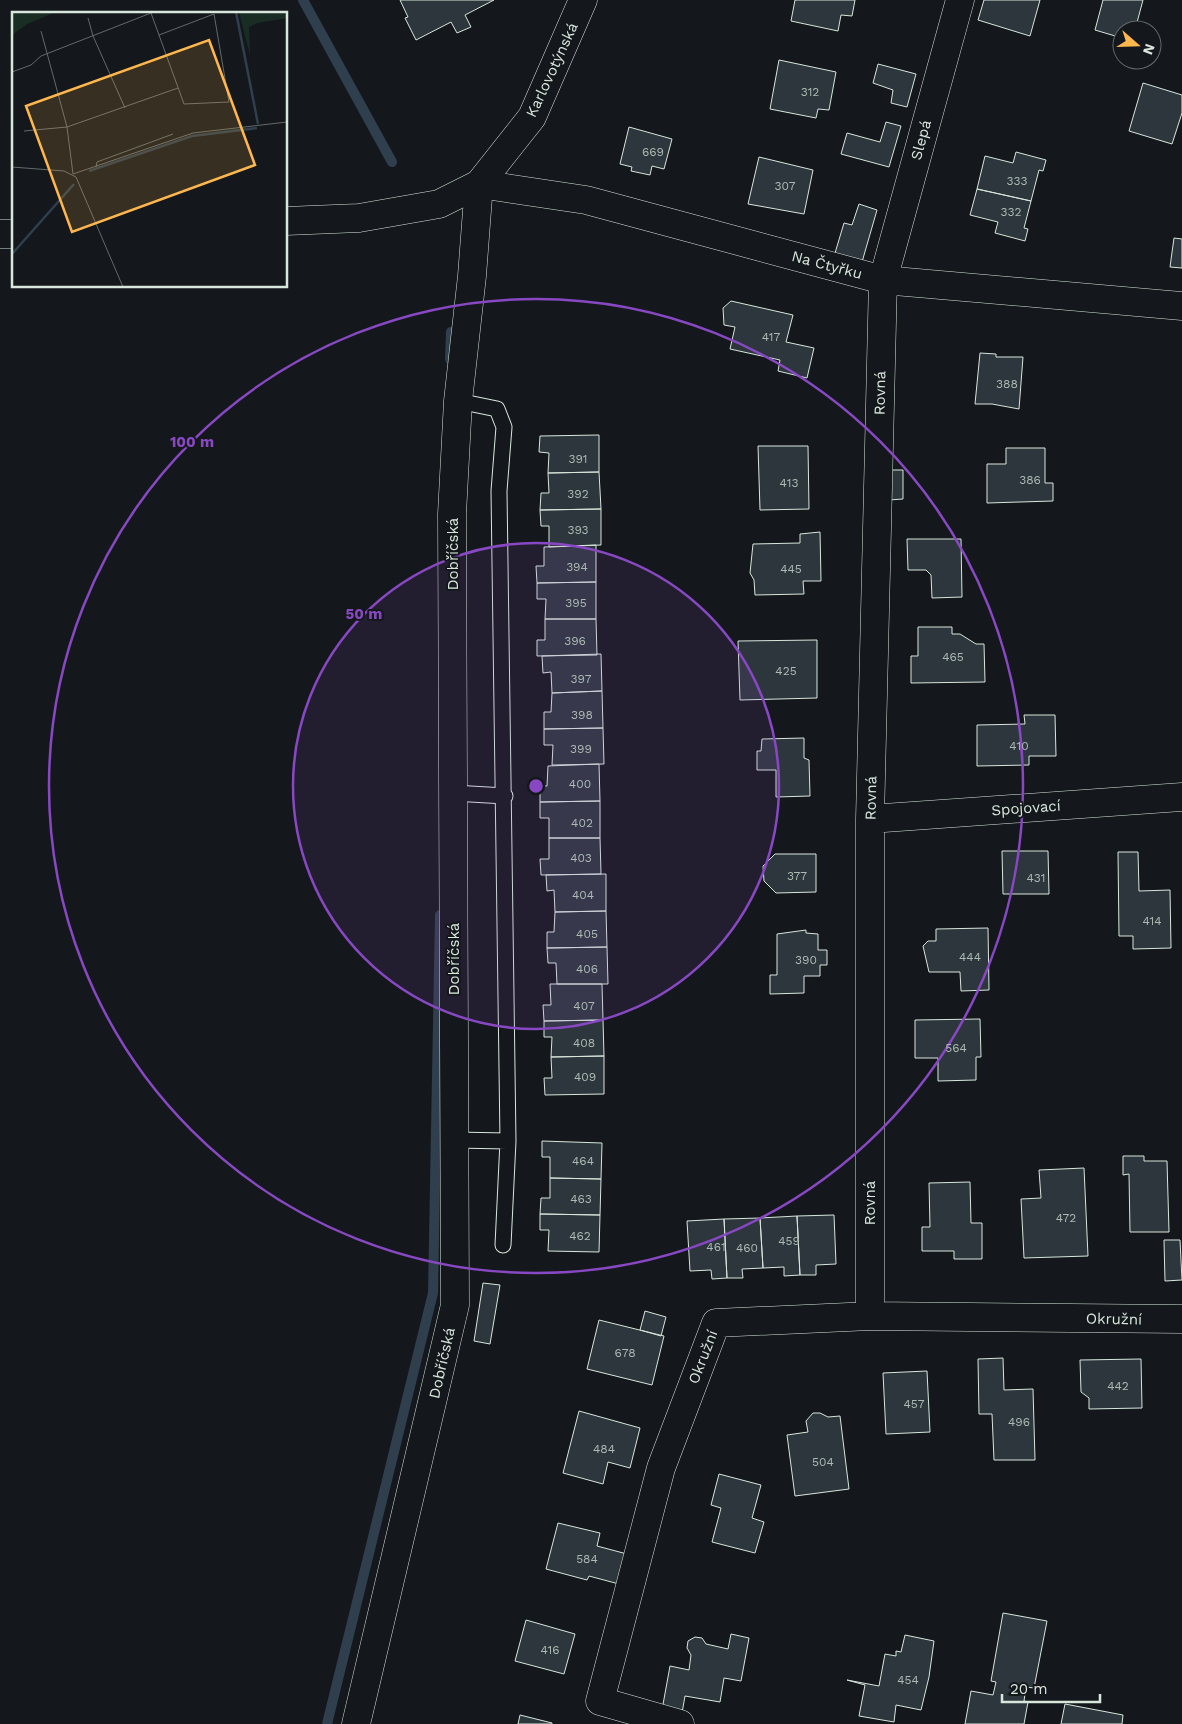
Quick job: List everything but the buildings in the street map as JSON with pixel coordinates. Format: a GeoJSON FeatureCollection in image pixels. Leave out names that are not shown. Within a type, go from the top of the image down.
{"type":"FeatureCollection","features":[{"type":"Feature","properties":{"kind":"street","name":"Karlovotýnská"},"geometry":{"type":"LineString","coordinates":[[478,184],[532,117],[583,0]]}},
{"type":"Feature","properties":{"kind":"street","name":"Slepá"},"geometry":{"type":"LineString","coordinates":[[883,280],[960,0]]}},
{"type":"Feature","properties":{"kind":"street"},"geometry":{"type":"LineString","coordinates":[[288,221],[358,218],[438,204],[478,184]]}},
{"type":"Feature","properties":{"kind":"street","name":"Na Čtyřku"},"geometry":{"type":"LineString","coordinates":[[478,184],[586,200],[883,280],[1182,306]]}},
{"type":"Feature","properties":{"kind":"street","name":"Dobříčská"},"geometry":{"type":"LineString","coordinates":[[356,1724],[455,1305],[452,514],[458,401],[472,276],[478,184]]}},
{"type":"Feature","properties":{"kind":"street","name":"Rovná"},"geometry":{"type":"LineString","coordinates":[[870,1316],[870,819],[883,280]]}},
{"type":"Feature","properties":{"kind":"street","name":"Spojovací"},"geometry":{"type":"LineString","coordinates":[[870,819],[1182,797]]}},
{"type":"Feature","properties":{"kind":"street","name":"Okružní"},"geometry":{"type":"LineString","coordinates":[[680,1724],[600,1701],[661,1468],[716,1323],[870,1316],[1182,1319]]}},
{"type":"Feature","properties":{"kind":"lane"},"geometry":{"type":"LineString","coordinates":[[458,401],[497,409],[504,427],[499,492],[505,796],[508,1140],[503,1245]]}},
{"type":"Feature","properties":{"kind":"lane"},"geometry":{"type":"LineString","coordinates":[[454,793],[505,796]]}},
{"type":"Feature","properties":{"kind":"lane"},"geometry":{"type":"LineString","coordinates":[[454,1140],[508,1140]]}},
{"type":"Feature","properties":{"kind":"waterway"},"geometry":{"type":"LineString","coordinates":[[303,0],[392,162]]}},
{"type":"Feature","properties":{"kind":"waterway"},"geometry":{"type":"LineString","coordinates":[[450,359],[451,332]]}},
{"type":"Feature","properties":{"kind":"waterway"},"geometry":{"type":"LineString","coordinates":[[327,1724],[433,1293],[440,915]]}}]}
